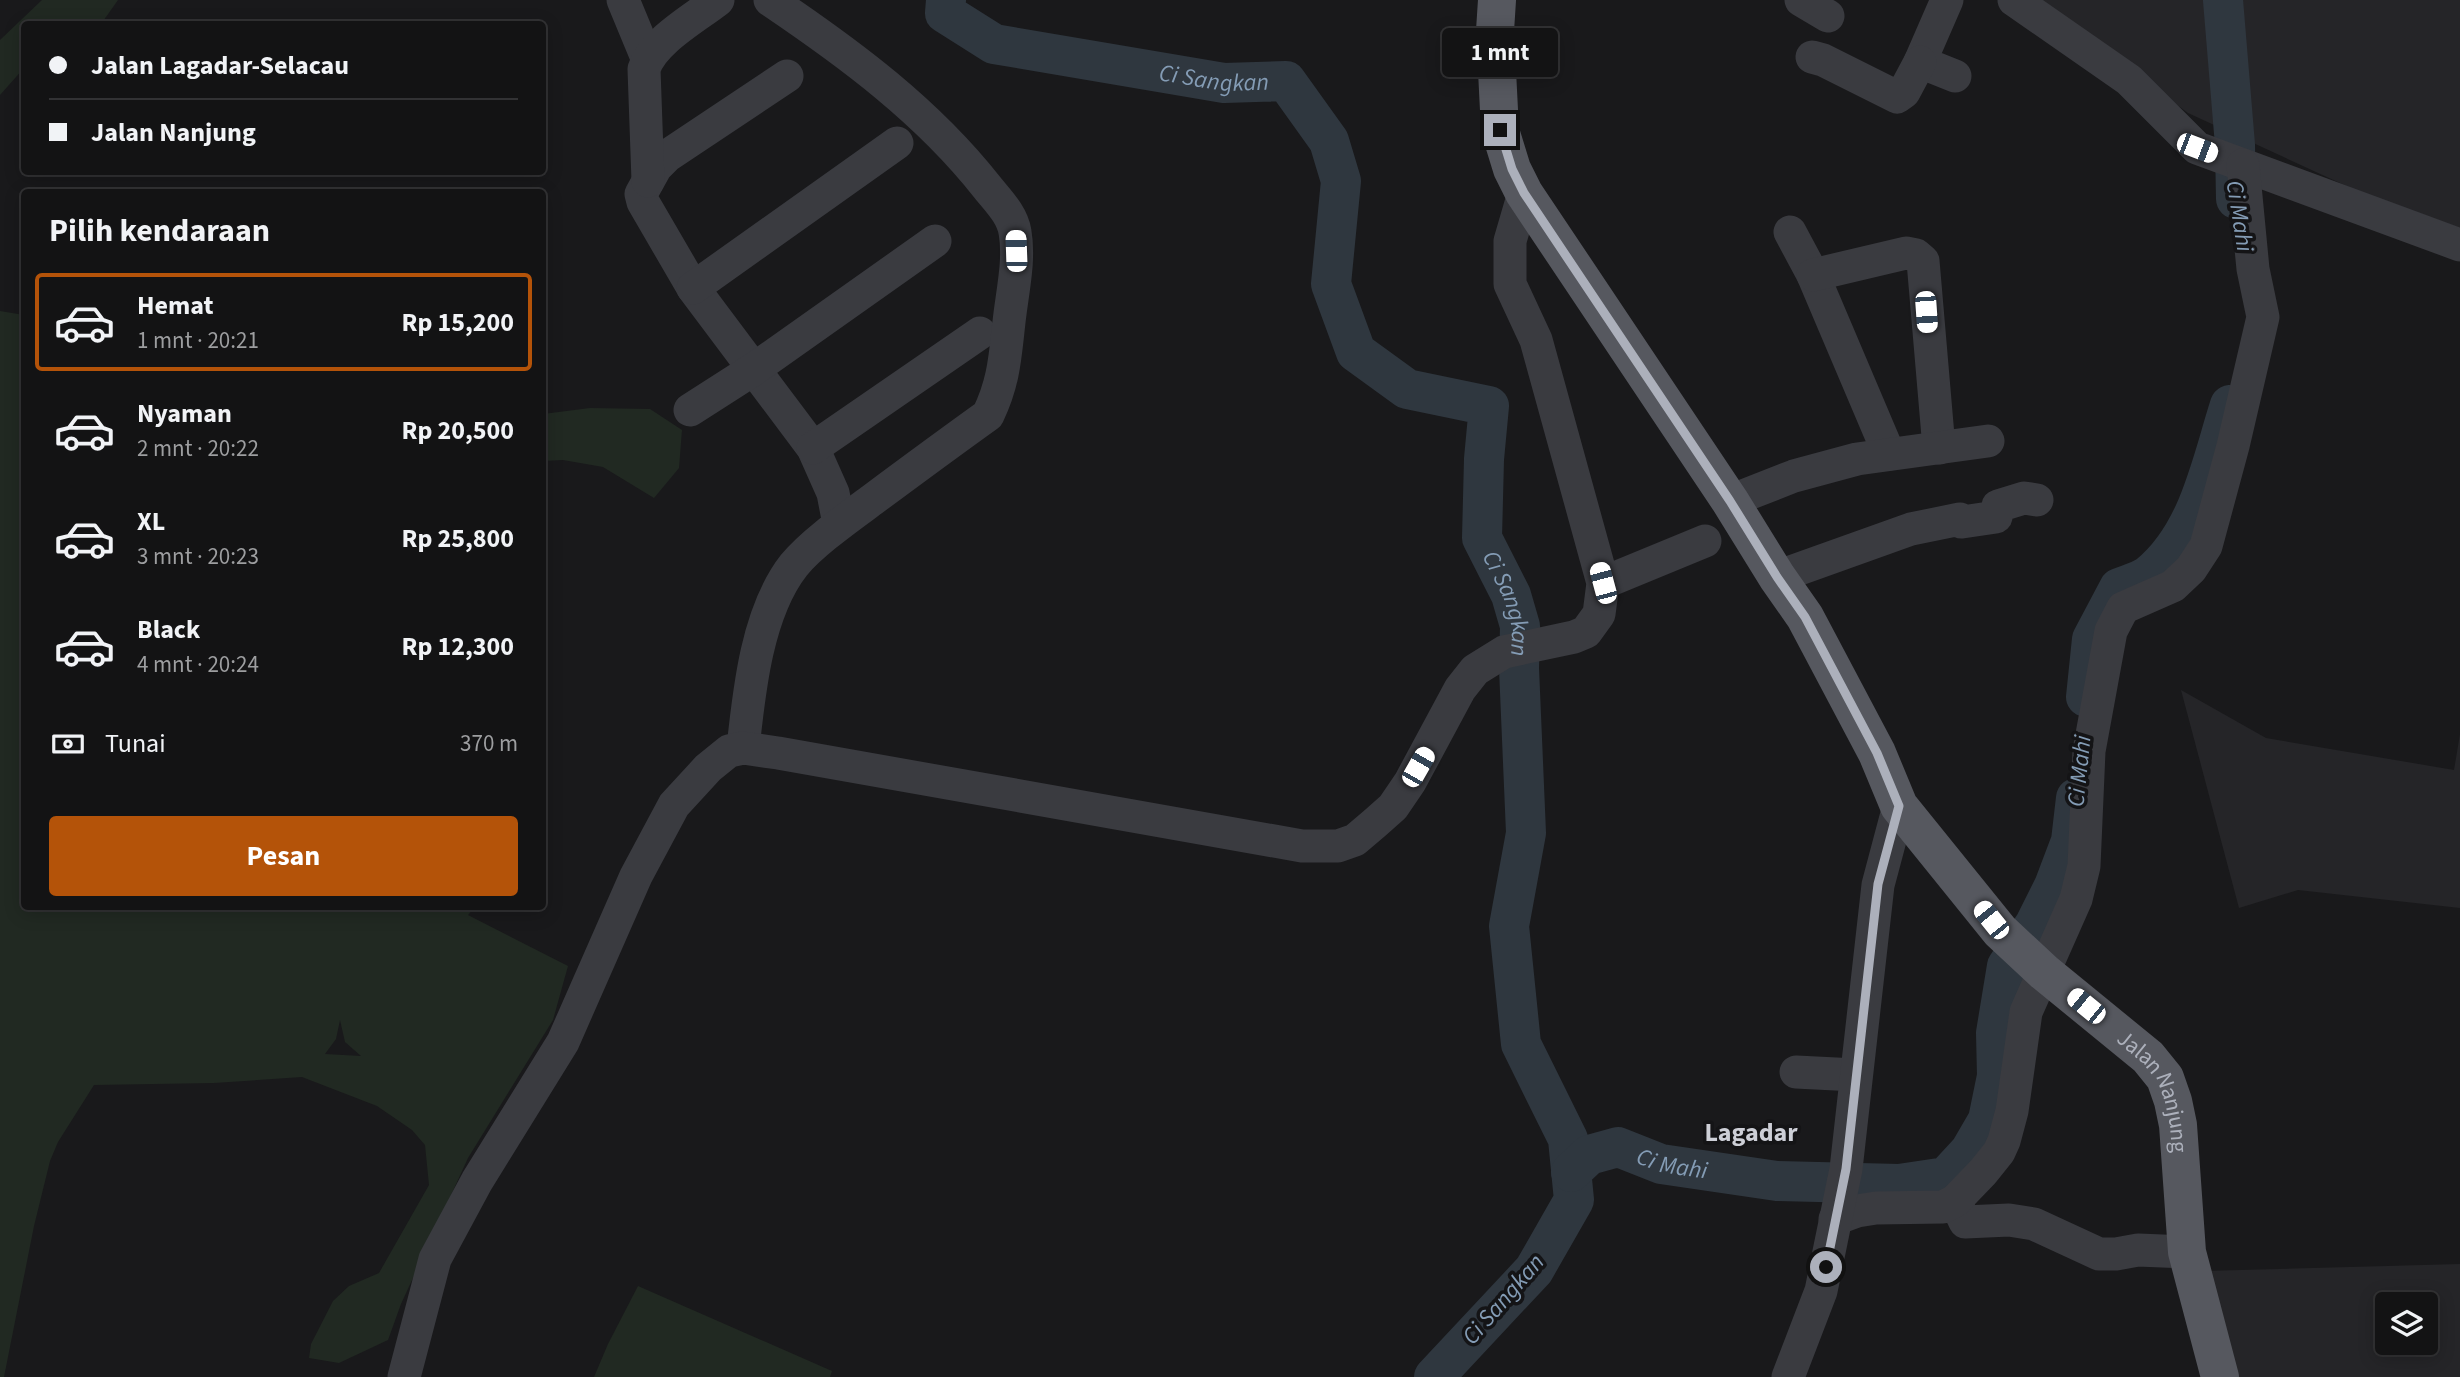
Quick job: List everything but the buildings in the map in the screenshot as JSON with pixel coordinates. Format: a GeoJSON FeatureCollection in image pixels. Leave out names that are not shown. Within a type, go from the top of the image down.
{"type":"FeatureCollection","features":[{"type":"Feature","properties":{"kind":"main road","name":"Jalan Nanjung"},"geometry":{"type":"LineString","coordinates":[[1497,0],[1495,31],[1500,130],[1512,169],[1524,193],[1805,617],[1877,753],[1899,806],[2022,952],[2148,1057],[2165,1078],[2174,1101],[2178,1125],[2186,1252],[2220,1377]]}},
{"type":"Feature","properties":{"kind":"street"},"geometry":{"type":"LineString","coordinates":[[623,0],[648,58]]}},
{"type":"Feature","properties":{"kind":"street"},"geometry":{"type":"LineString","coordinates":[[648,181],[644,69],[648,58],[660,44],[718,0]]}},
{"type":"Feature","properties":{"kind":"street"},"geometry":{"type":"LineString","coordinates":[[743,748],[748,698],[772,605],[794,565],[839,524],[988,415],[999,393],[1005,366],[1016,251],[1015,230],[1006,210],[969,164],[940,134],[843,50],[770,0]]}},
{"type":"Feature","properties":{"kind":"street"},"geometry":{"type":"LineString","coordinates":[[1812,57],[1824,60],[1898,97],[1904,92],[1920,62],[1947,0]]}},
{"type":"Feature","properties":{"kind":"street"},"geometry":{"type":"LineString","coordinates":[[2014,0],[2129,80],[2197,148],[2460,245]]}},
{"type":"Feature","properties":{"kind":"street"},"geometry":{"type":"LineString","coordinates":[[1920,62],[1955,76]]}},
{"type":"Feature","properties":{"kind":"street"},"geometry":{"type":"LineString","coordinates":[[787,76],[667,156],[656,167],[642,194],[643,202],[693,288],[813,448],[833,493],[839,524]]}},
{"type":"Feature","properties":{"kind":"street"},"geometry":{"type":"LineString","coordinates":[[693,288],[897,142]]}},
{"type":"Feature","properties":{"kind":"street"},"geometry":{"type":"LineString","coordinates":[[1840,1193],[1857,1211],[1876,1208],[1944,1207],[1955,1201],[1992,1163],[2004,1141],[2011,1111],[2023,1023],[2030,1001],[2022,952],[2076,899],[2084,866],[2089,751],[2111,631],[2123,608],[2173,586],[2191,569],[2206,546],[2232,446],[2263,317],[2253,269],[2241,164]]}},
{"type":"Feature","properties":{"kind":"street"},"geometry":{"type":"LineString","coordinates":[[404,1377],[435,1259],[477,1181],[563,1042],[635,876],[674,805],[681,795],[729,751],[743,748],[1302,846],[1338,846],[1361,835],[1393,807],[1427,752],[1460,689],[1475,670],[1497,656],[1528,646],[1574,637],[1591,628],[1600,614],[1603,583],[1536,340],[1510,284],[1510,241],[1524,193]]}},
{"type":"Feature","properties":{"kind":"street"},"geometry":{"type":"LineString","coordinates":[[1790,232],[1813,275],[1888,454]]}},
{"type":"Feature","properties":{"kind":"street"},"geometry":{"type":"LineString","coordinates":[[691,410],[754,369],[935,241]]}},
{"type":"Feature","properties":{"kind":"street"},"geometry":{"type":"LineString","coordinates":[[1813,275],[1906,253],[1920,257],[1923,261],[1939,448]]}},
{"type":"Feature","properties":{"kind":"street"},"geometry":{"type":"LineString","coordinates":[[813,448],[980,333]]}},
{"type":"Feature","properties":{"kind":"street"},"geometry":{"type":"LineString","coordinates":[[1730,501],[1794,476],[1857,459],[1988,442]]}},
{"type":"Feature","properties":{"kind":"street"},"geometry":{"type":"LineString","coordinates":[[1777,577],[1911,529],[1960,519],[1962,522],[1996,517],[1998,506],[2024,498],[2037,500]]}},
{"type":"Feature","properties":{"kind":"street"},"geometry":{"type":"LineString","coordinates":[[1603,583],[1704,541]]}},
{"type":"Feature","properties":{"kind":"street"},"geometry":{"type":"LineString","coordinates":[[1788,1377],[1821,1290],[1840,1193],[1878,884],[1899,806]]}},
{"type":"Feature","properties":{"kind":"street"},"geometry":{"type":"LineString","coordinates":[[1796,1072],[1856,1075]]}},
{"type":"Feature","properties":{"kind":"street"},"geometry":{"type":"LineString","coordinates":[[1955,1201],[1965,1222],[2009,1220],[2034,1224],[2099,1254],[2138,1250],[2186,1252]]}},
{"type":"Feature","properties":{"kind":"shaded area"},"geometry":{"type":"Polygon","coordinates":[[[42,0],[118,0],[103,21],[21,21],[21,71],[0,95],[0,40],[42,0]]]}},
{"type":"Feature","properties":{"kind":"shaded area"},"geometry":{"type":"Polygon","coordinates":[[[2034,0],[2460,0],[2460,228],[2353,189],[2188,113],[2034,0]]]}},
{"type":"Feature","properties":{"kind":"shaded area"},"geometry":{"type":"Polygon","coordinates":[[[0,311],[21,314],[21,910],[472,910],[468,915],[568,966],[553,1020],[468,1158],[401,1304],[388,1340],[339,1363],[309,1358],[311,1344],[333,1301],[349,1286],[379,1273],[429,1185],[425,1145],[412,1130],[377,1106],[302,1077],[214,1083],[94,1085],[58,1142],[50,1161],[34,1226],[4,1377],[0,1377],[0,311]],[[340,1020],[336,1039],[325,1054],[361,1056],[345,1042],[340,1020]]]}},
{"type":"Feature","properties":{"kind":"shaded area"},"geometry":{"type":"Polygon","coordinates":[[[590,408],[650,409],[682,430],[679,468],[654,498],[603,467],[563,460],[546,461],[546,414],[590,408]]]}},
{"type":"Feature","properties":{"kind":"shaded area"},"geometry":{"type":"Polygon","coordinates":[[[2181,690],[2266,738],[2454,770],[2460,734],[2460,908],[2298,890],[2239,908],[2181,690]]]}},
{"type":"Feature","properties":{"kind":"shaded area"},"geometry":{"type":"Polygon","coordinates":[[[2460,1264],[2460,1377],[2239,1377],[2204,1271],[2460,1264]]]}},
{"type":"Feature","properties":{"kind":"shaded area"},"geometry":{"type":"Polygon","coordinates":[[[638,1286],[832,1371],[830,1377],[594,1377],[638,1286]]]}},
{"type":"Feature","properties":{"kind":"waterway","name":"Ci Sangkan"},"geometry":{"type":"LineString","coordinates":[[946,0],[945,13],[994,44],[1224,83],[1286,81],[1329,141],[1341,181],[1331,284],[1356,352],[1407,389],[1489,406],[1484,459],[1482,538],[1511,595],[1520,626],[1519,668],[1526,833],[1509,926],[1521,1044],[1568,1139],[1574,1200],[1534,1270],[1434,1377]]}},
{"type":"Feature","properties":{"kind":"waterway","name":"Ci Mahi"},"geometry":{"type":"LineString","coordinates":[[2223,0],[2235,145],[2236,199]]}},
{"type":"Feature","properties":{"kind":"waterway","name":"Ci Mahi"},"geometry":{"type":"LineString","coordinates":[[2086,697],[2092,639],[2119,588],[2149,575],[2166,558],[2192,519],[2230,405]]}},
{"type":"Feature","properties":{"kind":"waterway","name":"Ci Mahi"},"geometry":{"type":"LineString","coordinates":[[1571,1172],[1589,1155],[1618,1147],[1661,1164],[1777,1181],[1899,1184],[1946,1177],[1970,1151],[1988,1120],[1997,1076],[1996,1033],[2007,966],[2035,924],[2054,886],[2071,841],[2076,798]]}},
{"type":"Feature","properties":{"kind":"district","name":"Lagadar"},"geometry":{"type":"Point","coordinates":[1751,1132]}},
{"type":"Feature","properties":{"kind":"route"},"geometry":{"type":"LineString","coordinates":[[1500,130],[1512,169],[1524,193],[1805,617],[1877,753],[1899,806],[1878,884],[1846,1169],[1826,1267]]}}]}
